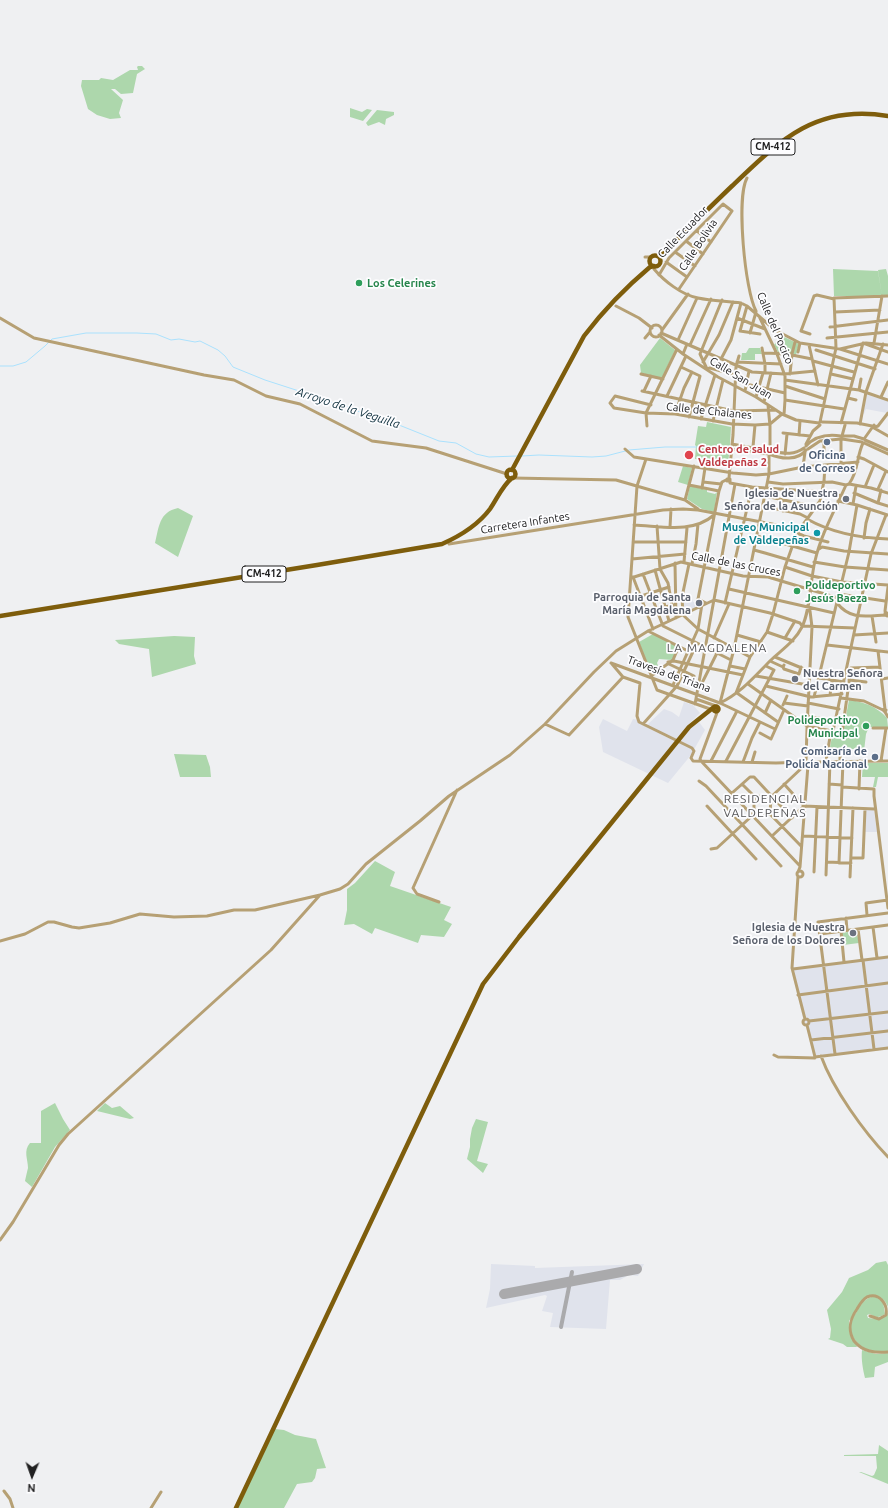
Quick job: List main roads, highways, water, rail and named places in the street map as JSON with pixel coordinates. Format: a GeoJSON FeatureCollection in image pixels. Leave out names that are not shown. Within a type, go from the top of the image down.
{"type":"FeatureCollection","features":[{"type":"Feature","properties":{"kind":"main road","name":"CM-412"},"geometry":{"type":"LineString","coordinates":[[654,266],[657,256],[662,254],[779,142],[798,130],[821,120],[841,115],[864,113],[888,116]]}},
{"type":"Feature","properties":{"kind":"main road","name":"CM-412"},"geometry":{"type":"LineString","coordinates":[[0,616],[310,567],[442,544],[460,536],[477,523],[489,511],[512,475],[516,464],[584,336],[595,321],[616,298],[641,275],[664,261],[662,255],[685,232]]}},
{"type":"Feature","properties":{"kind":"main road"},"geometry":{"type":"LineString","coordinates":[[657,256],[664,261]]}},
{"type":"Feature","properties":{"kind":"main road"},"geometry":{"type":"LineString","coordinates":[[236,1508],[483,984],[519,936],[688,727],[715,709]]}},
{"type":"Feature","properties":{"kind":"waterway","name":"Arroyo de la Veguilla"},"geometry":{"type":"LineString","coordinates":[[0,366],[13,366],[26,362],[52,339],[86,333],[156,334],[171,340],[179,339],[195,342],[200,341],[218,350],[225,356],[233,367],[265,380],[299,391],[318,400],[344,405],[369,416],[394,423],[439,441],[456,443],[476,454],[489,457],[517,456]]}},
{"type":"Feature","properties":{"kind":"waterway","name":"Arroyo de la Veguilla"},"geometry":{"type":"LineString","coordinates":[[522,456],[539,455],[592,457],[606,456],[629,450],[665,447],[715,447]]}},
{"type":"Feature","properties":{"kind":"place","name":"Los Celerines"},"geometry":{"type":"Point","coordinates":[359,283]}},
{"type":"Feature","properties":{"kind":"place","name":"Oficina de Correos"},"geometry":{"type":"Point","coordinates":[827,442]}},
{"type":"Feature","properties":{"kind":"place","name":"Centro de salud Valdepeñas 2"},"geometry":{"type":"Point","coordinates":[689,455]}},
{"type":"Feature","properties":{"kind":"place","name":"Iglesia de Nuestra Señora de la Asunción"},"geometry":{"type":"Point","coordinates":[846,499]}},
{"type":"Feature","properties":{"kind":"place","name":"Museo Municipal de Valdepeñas"},"geometry":{"type":"Point","coordinates":[817,533]}},
{"type":"Feature","properties":{"kind":"place","name":"Polideportivo Jesús Baeza"},"geometry":{"type":"Point","coordinates":[797,591]}},
{"type":"Feature","properties":{"kind":"place","name":"Parroquia de Santa María Magdalena"},"geometry":{"type":"Point","coordinates":[699,603]}},
{"type":"Feature","properties":{"kind":"place","name":"Nuestra Señora del Carmen"},"geometry":{"type":"Point","coordinates":[795,679]}},
{"type":"Feature","properties":{"kind":"place","name":"Polideportivo Municipal"},"geometry":{"type":"Point","coordinates":[866,726]}},
{"type":"Feature","properties":{"kind":"place","name":"Comisaría de Policía Nacional"},"geometry":{"type":"Point","coordinates":[875,757]}},
{"type":"Feature","properties":{"kind":"place","name":"Iglesia de Nuestra Señora de los Dolores"},"geometry":{"type":"Point","coordinates":[853,933]}},
{"type":"Feature","properties":{"kind":"district","name":"LA MAGDALENA"},"geometry":{"type":"Point","coordinates":[717,648]}},
{"type":"Feature","properties":{"kind":"district","name":"RESIDENCIAL VALDEPEÑAS"},"geometry":{"type":"Point","coordinates":[765,806]}}]}
